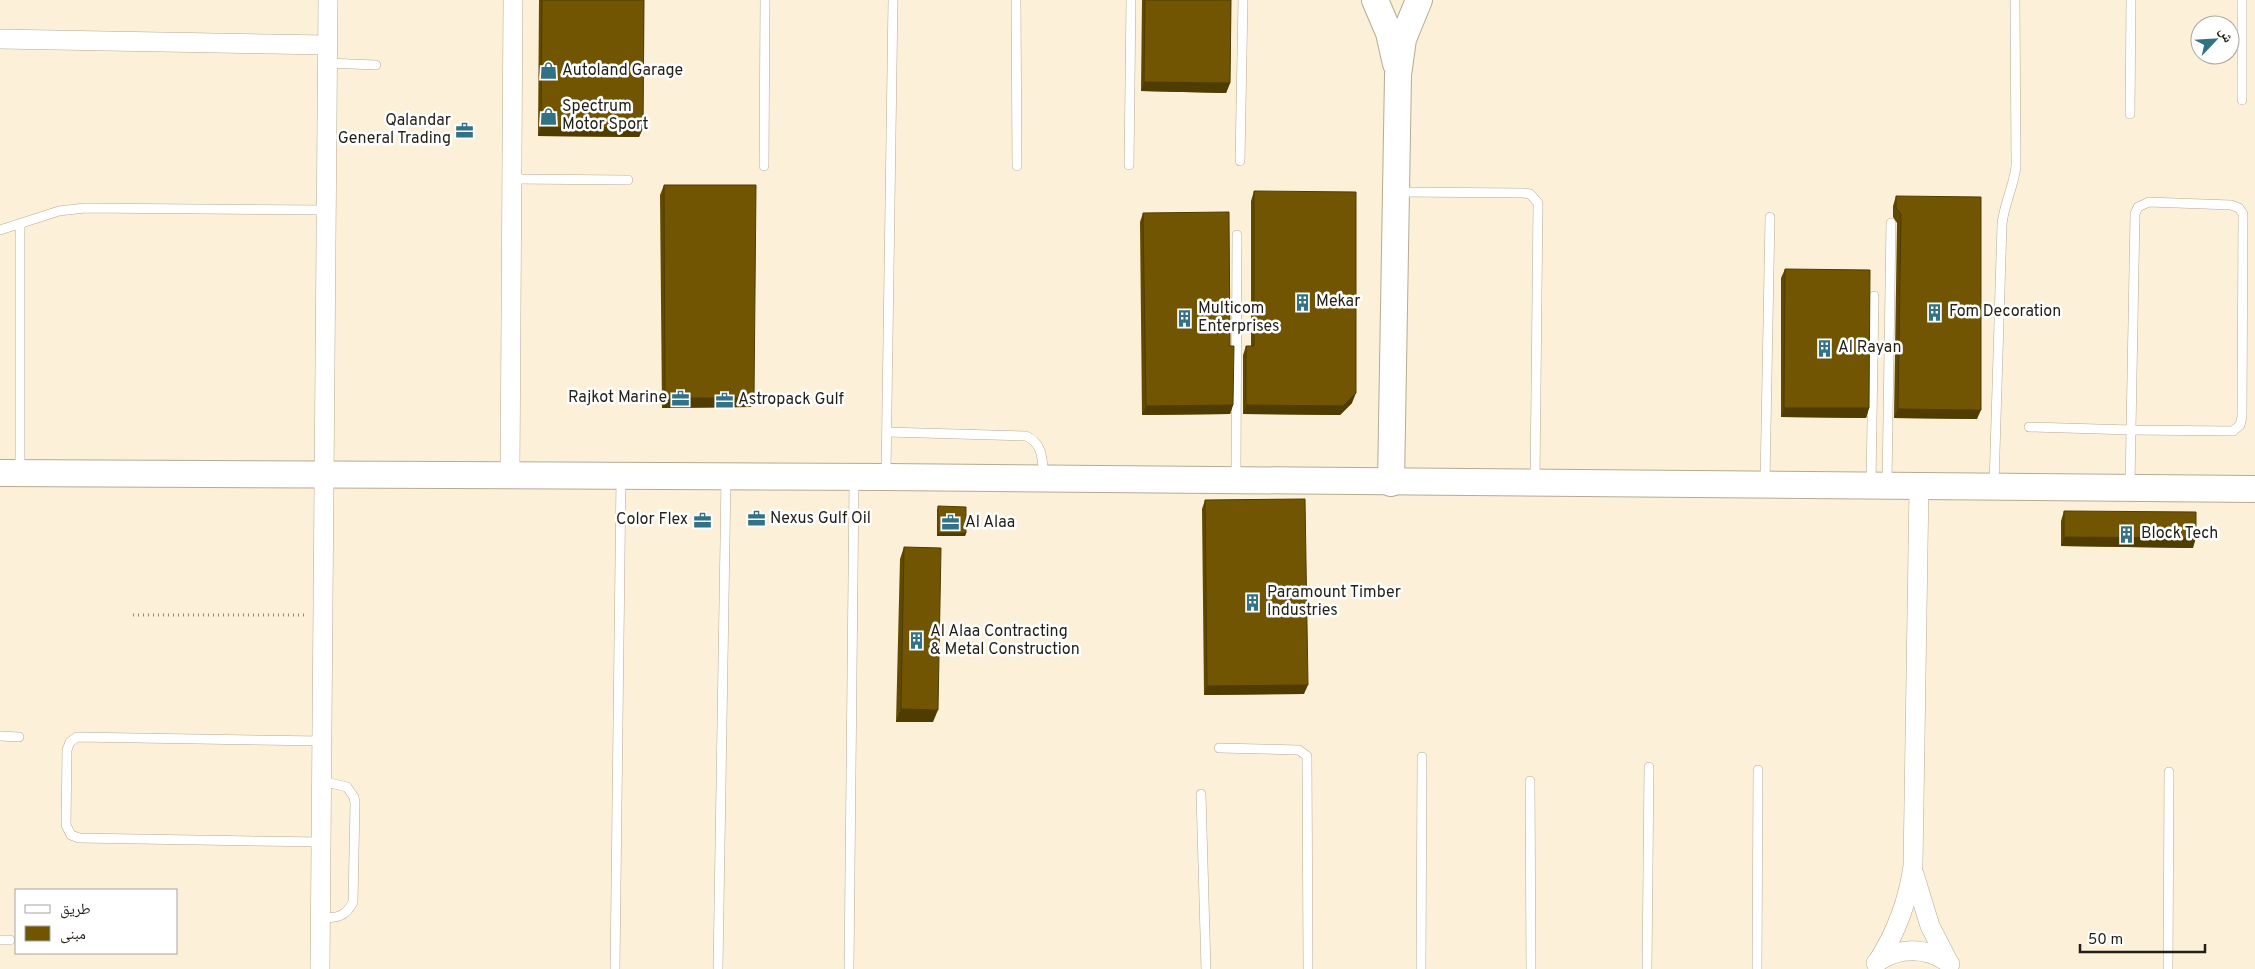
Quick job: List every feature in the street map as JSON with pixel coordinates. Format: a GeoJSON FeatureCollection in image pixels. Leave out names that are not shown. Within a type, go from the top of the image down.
{"type":"FeatureCollection","features":[{"type":"Feature","properties":{"kind":"street"},"geometry":{"type":"LineString","coordinates":[[320,969],[328,0]]}},
{"type":"Feature","properties":{"kind":"street"},"geometry":{"type":"LineString","coordinates":[[510,476],[513,0]]}},
{"type":"Feature","properties":{"kind":"street"},"geometry":{"type":"LineString","coordinates":[[1375,0],[1389,33],[1398,75]]}},
{"type":"Feature","properties":{"kind":"street"},"geometry":{"type":"LineString","coordinates":[[1391,483],[1398,75],[1403,40],[1419,0]]}},
{"type":"Feature","properties":{"kind":"street"},"geometry":{"type":"LineString","coordinates":[[0,39],[327,54]]}},
{"type":"Feature","properties":{"kind":"street"},"geometry":{"type":"LineString","coordinates":[[10,474],[886,477],[1391,483],[2255,489]]}},
{"type":"Feature","properties":{"kind":"street"},"geometry":{"type":"LineString","coordinates":[[1874,965],[1895,932],[1902,916],[1913,866],[1919,486]]}},
{"type":"Feature","properties":{"kind":"street"},"geometry":{"type":"LineString","coordinates":[[1913,866],[1919,893],[1930,926],[1952,966]]}},
{"type":"Feature","properties":{"kind":"street"},"geometry":{"type":"LineString","coordinates":[[1874,965],[1898,952],[1921,951],[1936,955],[1952,966]]}},
{"type":"Feature","properties":{"kind":"lane"},"geometry":{"type":"LineString","coordinates":[[764,166],[765,0]]}},
{"type":"Feature","properties":{"kind":"lane"},"geometry":{"type":"LineString","coordinates":[[886,477],[893,0]]}},
{"type":"Feature","properties":{"kind":"lane"},"geometry":{"type":"LineString","coordinates":[[1016,0],[1017,166]]}},
{"type":"Feature","properties":{"kind":"lane"},"geometry":{"type":"LineString","coordinates":[[1129,165],[1131,0]]}},
{"type":"Feature","properties":{"kind":"lane"},"geometry":{"type":"LineString","coordinates":[[1240,161],[1243,0]]}},
{"type":"Feature","properties":{"kind":"lane"},"geometry":{"type":"LineString","coordinates":[[1994,487],[2002,224],[2004,209],[2016,166],[2015,0]]}},
{"type":"Feature","properties":{"kind":"lane"},"geometry":{"type":"LineString","coordinates":[[2130,114],[2131,0]]}},
{"type":"Feature","properties":{"kind":"lane"},"geometry":{"type":"LineString","coordinates":[[2242,0],[2242,100]]}},
{"type":"Feature","properties":{"kind":"lane"},"geometry":{"type":"LineString","coordinates":[[327,54],[376,65]]}},
{"type":"Feature","properties":{"kind":"lane"},"geometry":{"type":"LineString","coordinates":[[512,179],[628,180]]}},
{"type":"Feature","properties":{"kind":"lane"},"geometry":{"type":"LineString","coordinates":[[1396,192],[1524,192],[1530,194],[1538,203],[1534,484]]}},
{"type":"Feature","properties":{"kind":"lane"},"geometry":{"type":"LineString","coordinates":[[2029,427],[2131,430],[2228,432],[2240,425],[2242,417],[2244,218],[2242,211],[2235,206],[2149,202],[2141,204],[2136,210],[2131,430],[2130,488]]}},
{"type":"Feature","properties":{"kind":"lane"},"geometry":{"type":"LineString","coordinates":[[0,230],[59,211],[85,208],[326,210]]}},
{"type":"Feature","properties":{"kind":"lane"},"geometry":{"type":"LineString","coordinates":[[1765,485],[1770,217]]}},
{"type":"Feature","properties":{"kind":"lane"},"geometry":{"type":"LineString","coordinates":[[1879,486],[1891,223]]}},
{"type":"Feature","properties":{"kind":"lane"},"geometry":{"type":"LineString","coordinates":[[10,474],[20,225]]}},
{"type":"Feature","properties":{"kind":"lane"},"geometry":{"type":"LineString","coordinates":[[1236,481],[1237,235]]}},
{"type":"Feature","properties":{"kind":"lane"},"geometry":{"type":"LineString","coordinates":[[1874,296],[1879,486]]}},
{"type":"Feature","properties":{"kind":"lane"},"geometry":{"type":"LineString","coordinates":[[887,432],[1026,436],[1040,447],[1044,479]]}},
{"type":"Feature","properties":{"kind":"lane"},"geometry":{"type":"LineString","coordinates":[[615,969],[621,476]]}},
{"type":"Feature","properties":{"kind":"lane"},"geometry":{"type":"LineString","coordinates":[[718,969],[726,477]]}},
{"type":"Feature","properties":{"kind":"lane"},"geometry":{"type":"LineString","coordinates":[[849,969],[854,477]]}},
{"type":"Feature","properties":{"kind":"lane"},"geometry":{"type":"LineString","coordinates":[[0,736],[19,737]]}},
{"type":"Feature","properties":{"kind":"lane"},"geometry":{"type":"LineString","coordinates":[[321,842],[79,838],[71,835],[66,825],[67,750],[70,742],[77,737],[322,741]]}},
{"type":"Feature","properties":{"kind":"lane"},"geometry":{"type":"LineString","coordinates":[[1219,748],[1295,750],[1302,751],[1307,756],[1308,969]]}},
{"type":"Feature","properties":{"kind":"lane"},"geometry":{"type":"LineString","coordinates":[[1421,969],[1422,757]]}},
{"type":"Feature","properties":{"kind":"lane"},"geometry":{"type":"LineString","coordinates":[[1646,969],[1649,767]]}},
{"type":"Feature","properties":{"kind":"lane"},"geometry":{"type":"LineString","coordinates":[[1757,969],[1758,770]]}},
{"type":"Feature","properties":{"kind":"lane"},"geometry":{"type":"LineString","coordinates":[[2168,969],[2169,772]]}},
{"type":"Feature","properties":{"kind":"lane"},"geometry":{"type":"LineString","coordinates":[[321,918],[341,916],[353,902],[355,803],[351,792],[342,784],[322,781]]}},
{"type":"Feature","properties":{"kind":"lane"},"geometry":{"type":"LineString","coordinates":[[1530,781],[1531,969]]}},
{"type":"Feature","properties":{"kind":"lane"},"geometry":{"type":"LineString","coordinates":[[1201,794],[1206,969]]}},
{"type":"Feature","properties":{"kind":"lane"},"geometry":{"type":"LineString","coordinates":[[0,940],[10,940]]}},
{"type":"Feature","properties":{"kind":"path"},"geometry":{"type":"LineString","coordinates":[[133,615],[323,614]]}},
{"type":"Feature","properties":{"kind":"building"},"geometry":{"type":"Polygon","coordinates":[[[542,0],[644,0],[643,128],[541,127],[542,0]]]}},
{"type":"Feature","properties":{"kind":"building"},"geometry":{"type":"Polygon","coordinates":[[[1145,0],[1231,0],[1230,83],[1144,82],[1145,0]]]}},
{"type":"Feature","properties":{"kind":"building"},"geometry":{"type":"Polygon","coordinates":[[[664,185],[756,185],[754,398],[665,398],[664,185]]]}},
{"type":"Feature","properties":{"kind":"building","name":"Mekar"},"geometry":{"type":"Polygon","coordinates":[[[1254,191],[1356,192],[1356,393],[1343,406],[1246,405],[1246,346],[1254,346],[1254,191]]]}},
{"type":"Feature","properties":{"kind":"building","name":"Fom Decoration"},"geometry":{"type":"Polygon","coordinates":[[[1896,196],[1981,197],[1981,410],[1898,409],[1901,214],[1896,208],[1896,196]]]}},
{"type":"Feature","properties":{"kind":"building","name":"Multicom Enterprises"},"geometry":{"type":"Polygon","coordinates":[[[1229,212],[1230,346],[1234,346],[1233,405],[1146,406],[1143,213],[1229,212]]]}},
{"type":"Feature","properties":{"kind":"building","name":"Al Rayan"},"geometry":{"type":"Polygon","coordinates":[[[1785,269],[1870,270],[1869,408],[1784,408],[1785,269]]]}},
{"type":"Feature","properties":{"kind":"building","name":"Paramount Timber Industries"},"geometry":{"type":"Polygon","coordinates":[[[1305,499],[1308,685],[1207,686],[1205,500],[1305,499]]]}},
{"type":"Feature","properties":{"kind":"building","name":"Al Alaa"},"geometry":{"type":"Polygon","coordinates":[[[938,506],[966,507],[966,533],[938,533],[938,506]]]}},
{"type":"Feature","properties":{"kind":"building","name":"Block Tech"},"geometry":{"type":"Polygon","coordinates":[[[2064,511],[2196,512],[2196,538],[2064,537],[2064,511]]]}},
{"type":"Feature","properties":{"kind":"building","name":"Al Alaa Contracting & Metal Construction"},"geometry":{"type":"Polygon","coordinates":[[[904,547],[941,548],[938,710],[901,709],[904,547]]]}},
{"type":"Feature","properties":{"kind":"place","name":"Autoland Garage"},"geometry":{"type":"Point","coordinates":[548,71]}},
{"type":"Feature","properties":{"kind":"place","name":"Spectrum Motor Sport"},"geometry":{"type":"Point","coordinates":[548,116]}},
{"type":"Feature","properties":{"kind":"place","name":"Qalandar General Trading"},"geometry":{"type":"Point","coordinates":[465,130]}},
{"type":"Feature","properties":{"kind":"place","name":"Mekar"},"geometry":{"type":"Point","coordinates":[1302,302]}},
{"type":"Feature","properties":{"kind":"place","name":"Fom Decoration"},"geometry":{"type":"Point","coordinates":[1935,312]}},
{"type":"Feature","properties":{"kind":"place","name":"Multicom Enterprises"},"geometry":{"type":"Point","coordinates":[1184,318]}},
{"type":"Feature","properties":{"kind":"place","name":"Al Rayan"},"geometry":{"type":"Point","coordinates":[1824,348]}},
{"type":"Feature","properties":{"kind":"place","name":"Rajkot Marine"},"geometry":{"type":"Point","coordinates":[681,398]}},
{"type":"Feature","properties":{"kind":"place","name":"Astropack Gulf"},"geometry":{"type":"Point","coordinates":[724,400]}},
{"type":"Feature","properties":{"kind":"place","name":"Nexus Gulf Oil"},"geometry":{"type":"Point","coordinates":[756,519]}},
{"type":"Feature","properties":{"kind":"place","name":"Color Flex"},"geometry":{"type":"Point","coordinates":[702,520]}},
{"type":"Feature","properties":{"kind":"place","name":"Al Alaa"},"geometry":{"type":"Point","coordinates":[951,523]}},
{"type":"Feature","properties":{"kind":"place","name":"Block Tech"},"geometry":{"type":"Point","coordinates":[2127,534]}},
{"type":"Feature","properties":{"kind":"place","name":"Paramount Timber Industries"},"geometry":{"type":"Point","coordinates":[1253,602]}},
{"type":"Feature","properties":{"kind":"place","name":"Al Alaa Contracting & Metal Construction"},"geometry":{"type":"Point","coordinates":[916,641]}}]}
